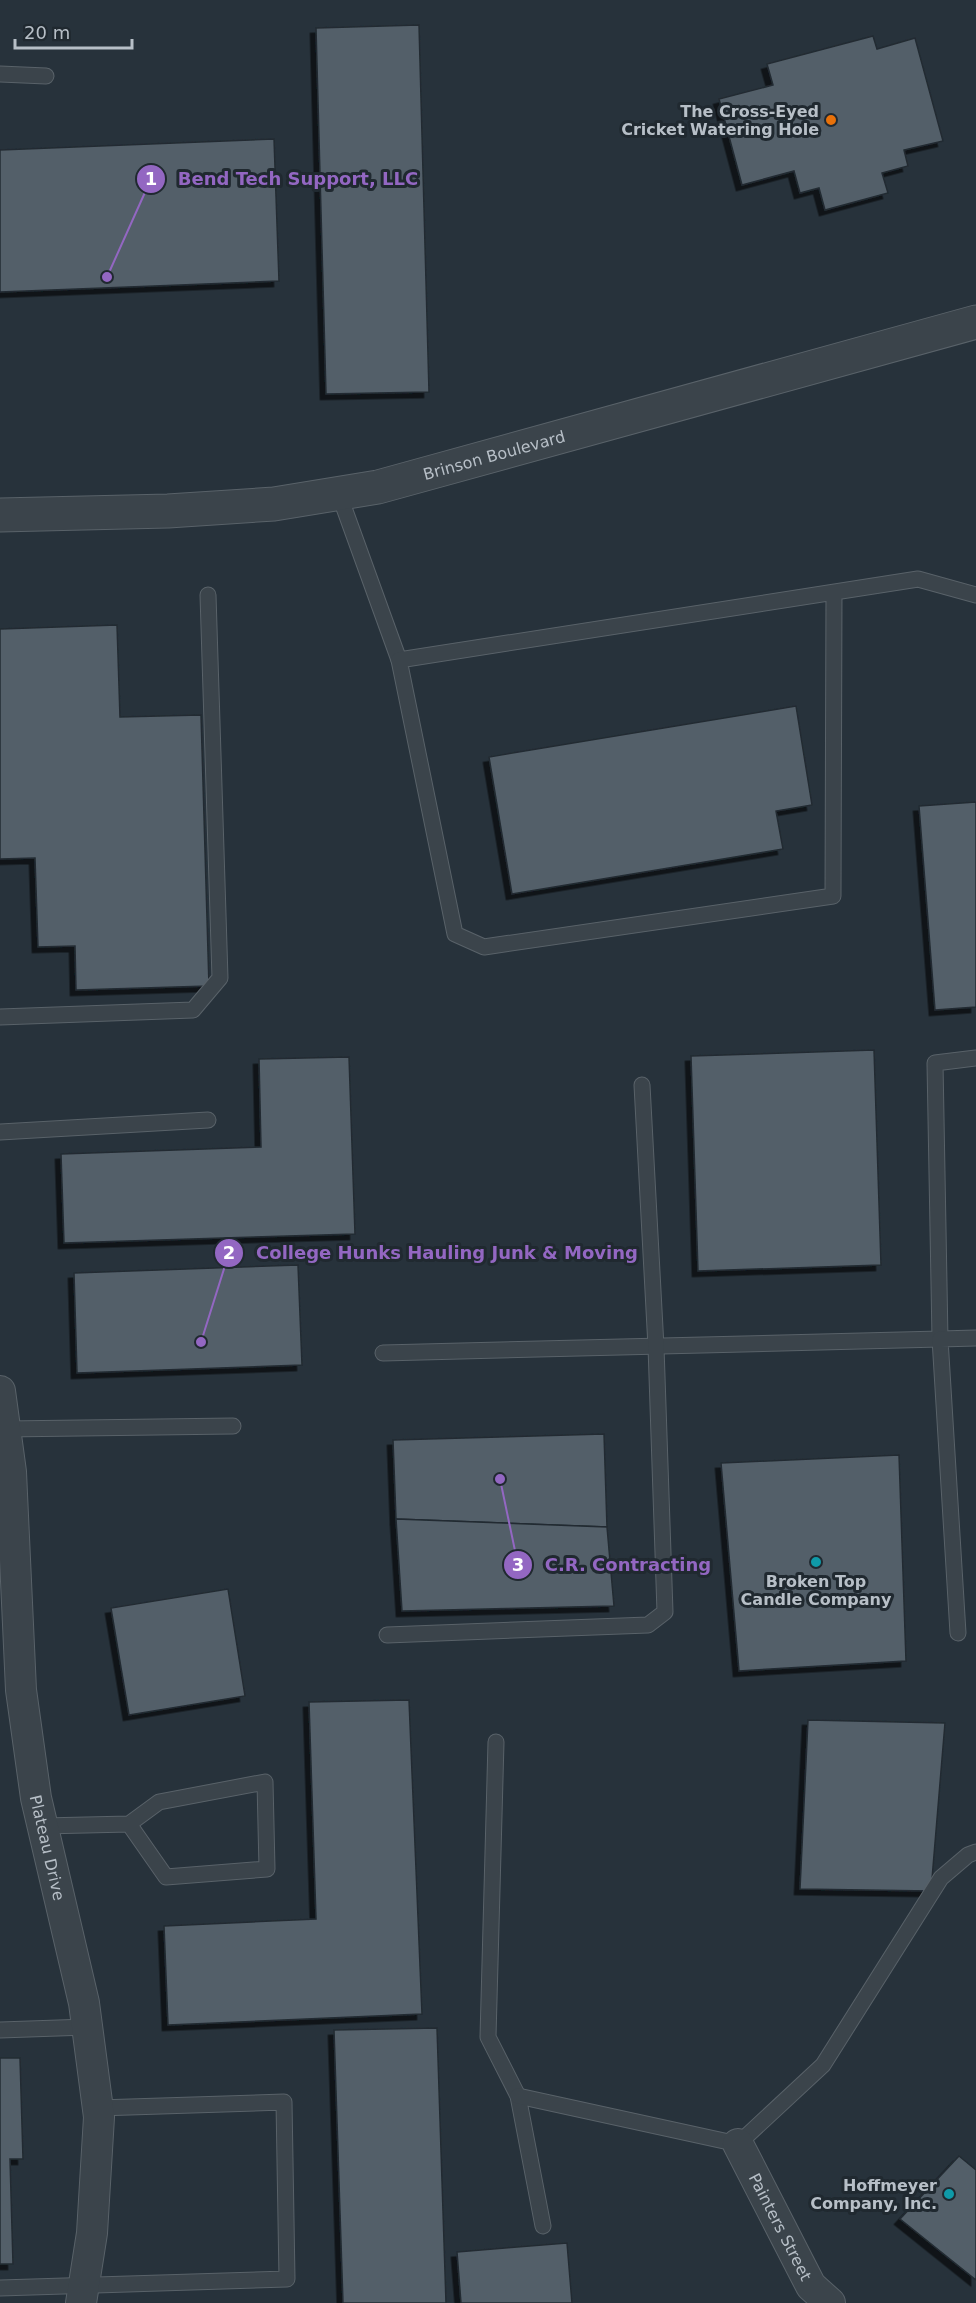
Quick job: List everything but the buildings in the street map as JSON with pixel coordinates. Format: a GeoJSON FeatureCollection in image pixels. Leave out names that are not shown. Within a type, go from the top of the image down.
{"type":"FeatureCollection","features":[{"type":"Feature","properties":{"kind":"street","name":"Brinson Boulevard"},"geometry":{"type":"LineString","coordinates":[[0,515],[168,512],[274,504],[378,487],[976,321]]}},
{"type":"Feature","properties":{"kind":"street","name":"Plateau Drive"},"geometry":{"type":"LineString","coordinates":[[0,1391],[11,1472],[21,1690],[36,1798],[84,2003],[99,2117],[92,2233],[82,2294]]}},
{"type":"Feature","properties":{"kind":"street","name":"Painters Street"},"geometry":{"type":"LineString","coordinates":[[738,2144],[811,2286],[822,2301]]}},
{"type":"Feature","properties":{"kind":"lane"},"geometry":{"type":"LineString","coordinates":[[0,74],[46,76]]}},
{"type":"Feature","properties":{"kind":"lane"},"geometry":{"type":"LineString","coordinates":[[339,494],[399,660],[455,934],[483,947],[833,896],[834,592]]}},
{"type":"Feature","properties":{"kind":"lane"},"geometry":{"type":"LineString","coordinates":[[399,660],[918,579],[976,596]]}},
{"type":"Feature","properties":{"kind":"lane"},"geometry":{"type":"LineString","coordinates":[[0,1017],[193,1010],[220,978],[208,595]]}},
{"type":"Feature","properties":{"kind":"lane"},"geometry":{"type":"LineString","coordinates":[[958,1633],[940,1339],[935,1062],[976,1058]]}},
{"type":"Feature","properties":{"kind":"lane"},"geometry":{"type":"LineString","coordinates":[[387,1635],[648,1625],[665,1612],[656,1347],[642,1085]]}},
{"type":"Feature","properties":{"kind":"lane"},"geometry":{"type":"LineString","coordinates":[[0,1132],[207,1120]]}},
{"type":"Feature","properties":{"kind":"lane"},"geometry":{"type":"LineString","coordinates":[[383,1353],[976,1338]]}},
{"type":"Feature","properties":{"kind":"lane"},"geometry":{"type":"LineString","coordinates":[[5,1429],[233,1426]]}},
{"type":"Feature","properties":{"kind":"lane"},"geometry":{"type":"LineString","coordinates":[[496,1742],[488,2037],[518,2096],[543,2226]]}},
{"type":"Feature","properties":{"kind":"lane"},"geometry":{"type":"LineString","coordinates":[[43,1826],[129,1824],[159,1802],[265,1782],[267,1869],[166,1877],[129,1824]]}},
{"type":"Feature","properties":{"kind":"lane"},"geometry":{"type":"LineString","coordinates":[[518,2096],[738,2144],[823,2065],[941,1878],[968,1855],[976,1852]]}},
{"type":"Feature","properties":{"kind":"lane"},"geometry":{"type":"LineString","coordinates":[[0,2030],[87,2027]]}},
{"type":"Feature","properties":{"kind":"lane"},"geometry":{"type":"LineString","coordinates":[[0,2288],[82,2294],[287,2279],[284,2102],[98,2108]]}},
{"type":"Feature","properties":{"kind":"place","name":"The Cross-Eyed Cricket Watering Hole"},"geometry":{"type":"Point","coordinates":[831,120]}},
{"type":"Feature","properties":{"kind":"place","name":"Bend Tech Support, LLC"},"geometry":{"type":"Point","coordinates":[107,277]}},
{"type":"Feature","properties":{"kind":"place","name":"College Hunks Hauling Junk & Moving"},"geometry":{"type":"Point","coordinates":[201,1342]}},
{"type":"Feature","properties":{"kind":"place","name":"C.R. Contracting"},"geometry":{"type":"Point","coordinates":[500,1479]}},
{"type":"Feature","properties":{"kind":"place","name":"Broken Top Candle Company"},"geometry":{"type":"Point","coordinates":[816,1562]}},
{"type":"Feature","properties":{"kind":"place","name":"Hoffmeyer Company, Inc."},"geometry":{"type":"Point","coordinates":[949,2194]}}]}
